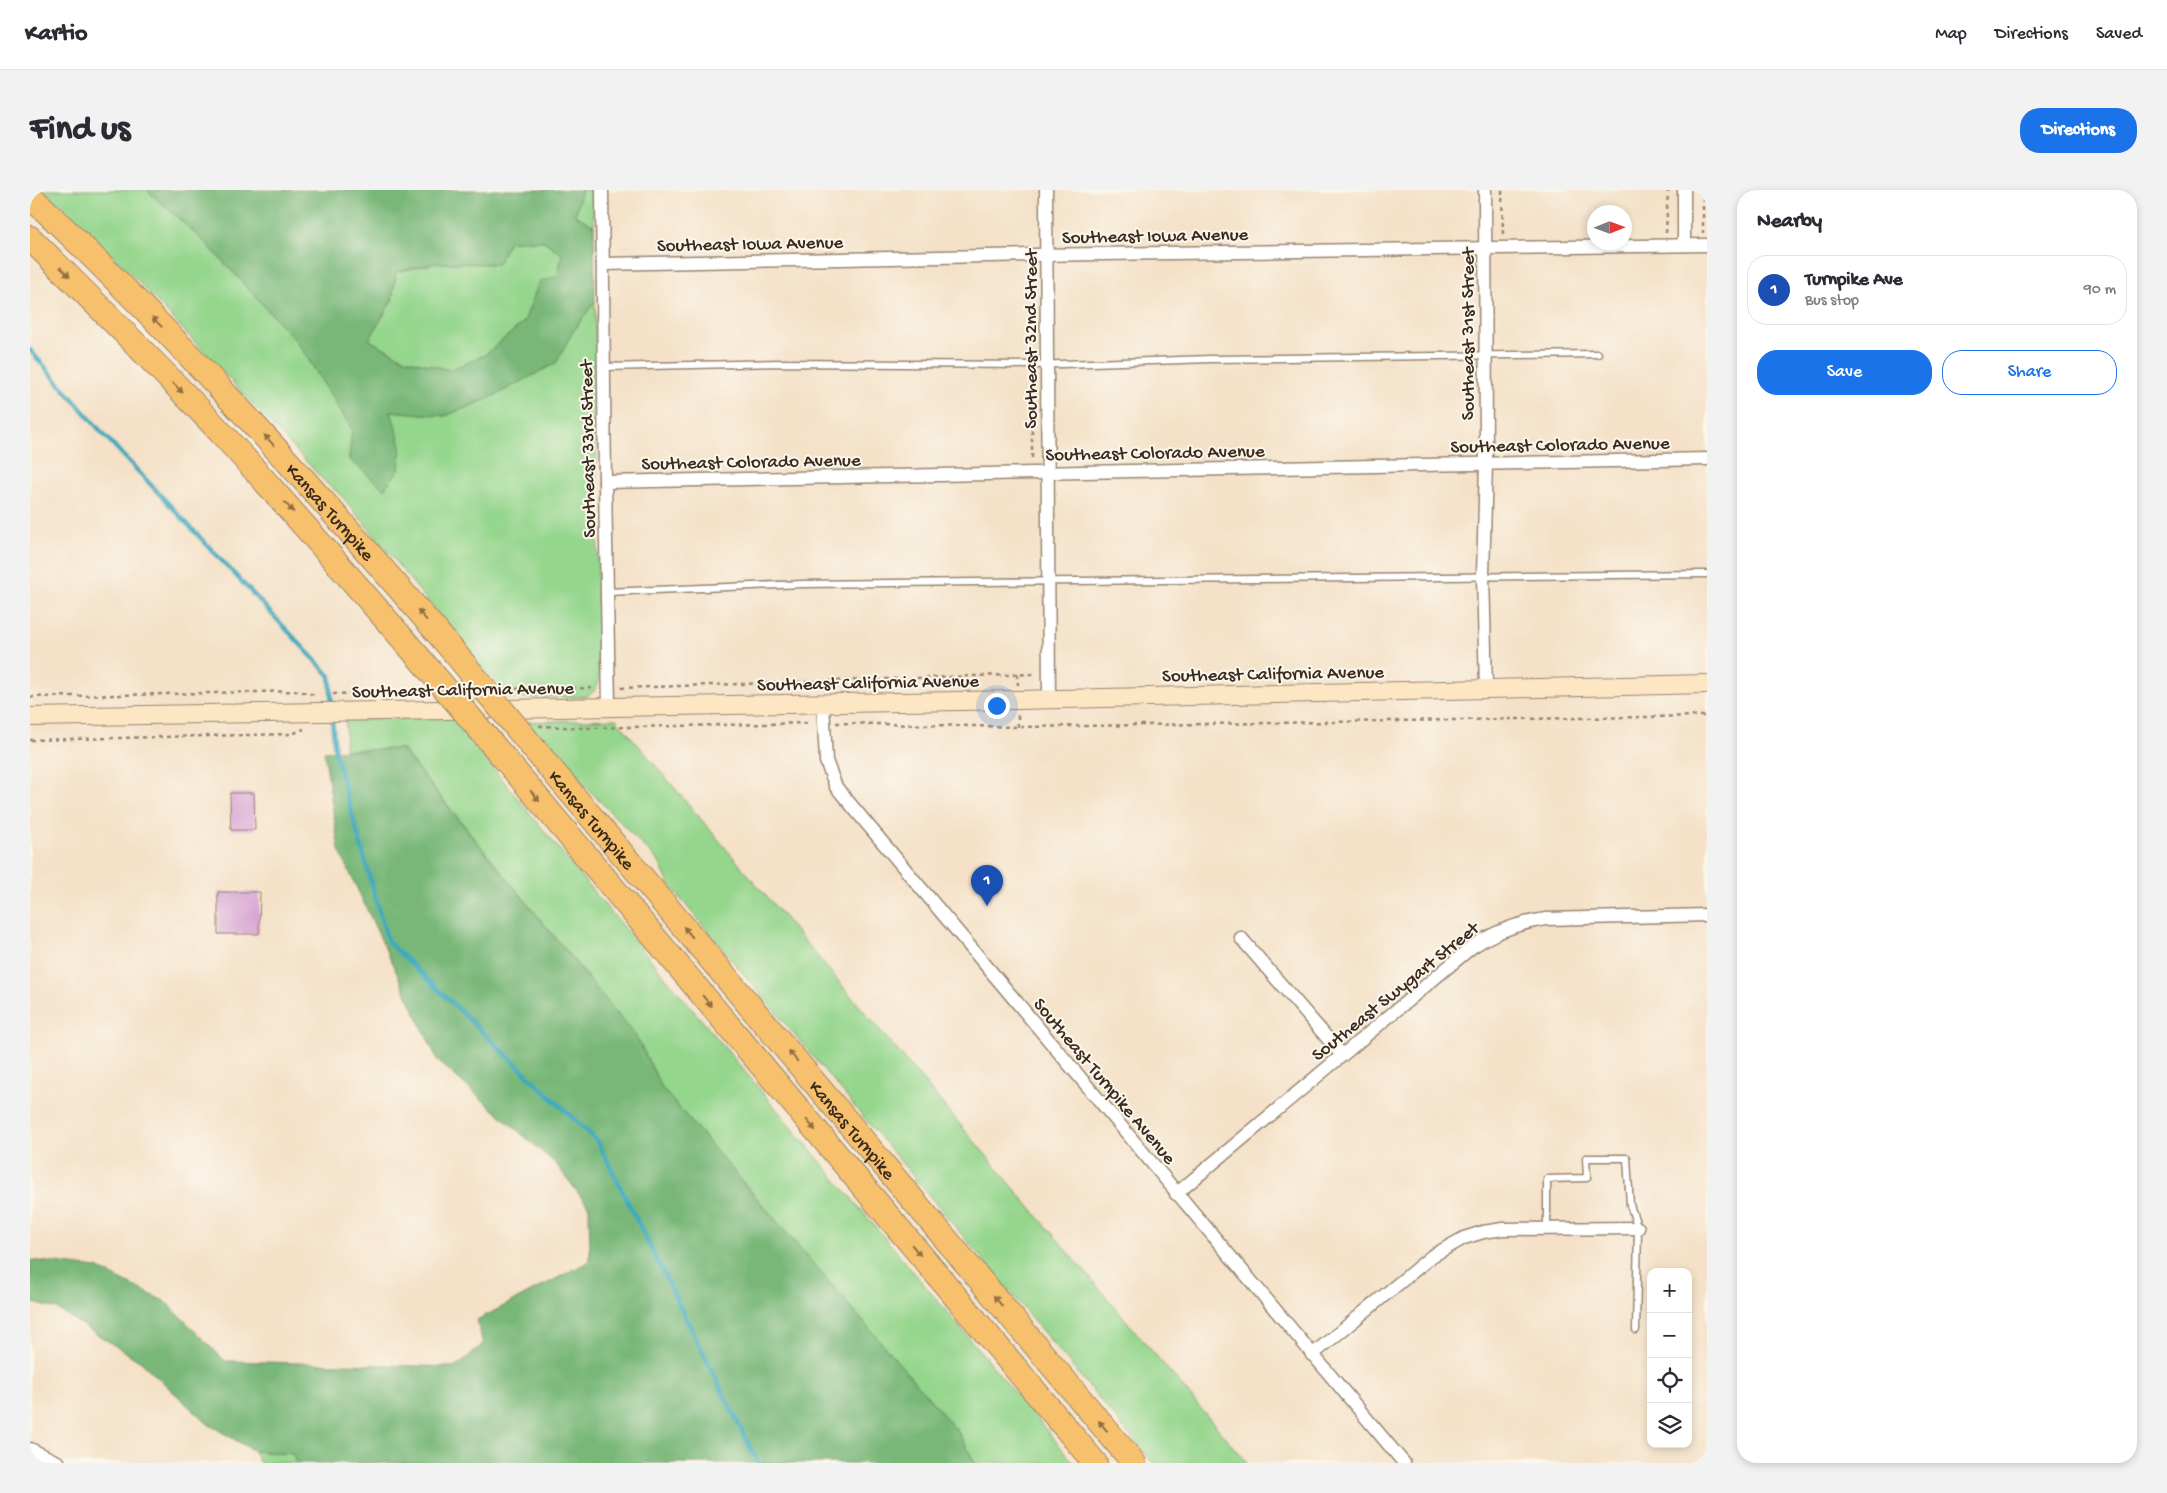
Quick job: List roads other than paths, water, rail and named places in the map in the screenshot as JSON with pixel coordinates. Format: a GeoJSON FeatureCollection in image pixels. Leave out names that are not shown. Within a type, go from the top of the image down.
{"type":"FeatureCollection","features":[{"type":"Feature","properties":{"kind":"highway","name":"Kansas Turnpike"},"geometry":{"type":"LineString","coordinates":[[30,196],[136,300],[268,439],[454,652],[1134,1463]]}},
{"type":"Feature","properties":{"kind":"highway","name":"Kansas Turnpike"},"geometry":{"type":"LineString","coordinates":[[30,238],[123,330],[223,435],[415,653],[1095,1463]]}},
{"type":"Feature","properties":{"kind":"main road","name":"Southeast California Avenue"},"geometry":{"type":"LineString","coordinates":[[30,717],[305,719],[371,710],[609,707],[1707,684]]}},
{"type":"Feature","properties":{"kind":"street","name":"Southeast 33rd Street"},"geometry":{"type":"LineString","coordinates":[[602,190],[609,707]]}},
{"type":"Feature","properties":{"kind":"street","name":"Southeast 32nd Street"},"geometry":{"type":"LineString","coordinates":[[1046,190],[1049,698]]}},
{"type":"Feature","properties":{"kind":"street","name":"Southeast 31st Street"},"geometry":{"type":"LineString","coordinates":[[1485,190],[1486,464],[1483,576],[1486,688]]}},
{"type":"Feature","properties":{"kind":"street"},"geometry":{"type":"LineString","coordinates":[[1684,190],[1684,245]]}},
{"type":"Feature","properties":{"kind":"street","name":"Southeast Iowa Avenue"},"geometry":{"type":"LineString","coordinates":[[603,264],[1047,254],[1705,245]]}},
{"type":"Feature","properties":{"kind":"street","name":"Southeast Colorado Avenue"},"geometry":{"type":"LineString","coordinates":[[605,482],[1707,459]]}},
{"type":"Feature","properties":{"kind":"street","name":"Southeast Turnpike Avenue"},"geometry":{"type":"LineString","coordinates":[[823,702],[826,761],[836,787],[1176,1194],[1404,1463]]}},
{"type":"Feature","properties":{"kind":"street","name":"Southeast Swygart Street"},"geometry":{"type":"LineString","coordinates":[[1176,1194],[1472,947],[1505,928],[1524,922],[1546,919],[1707,915]]}},
{"type":"Feature","properties":{"kind":"street"},"geometry":{"type":"LineString","coordinates":[[1241,938],[1342,1055]]}},
{"type":"Feature","properties":{"kind":"street"},"geometry":{"type":"LineString","coordinates":[[1312,1355],[1432,1256],[1448,1246],[1483,1232],[1638,1228]]}},
{"type":"Feature","properties":{"kind":"street"},"geometry":{"type":"LineString","coordinates":[[30,1449],[59,1463]]}},
{"type":"Feature","properties":{"kind":"lane"},"geometry":{"type":"LineString","coordinates":[[604,367],[783,363],[1048,364],[1211,359],[1598,354]]}},
{"type":"Feature","properties":{"kind":"lane"},"geometry":{"type":"LineString","coordinates":[[606,592],[802,584],[1706,574]]}},
{"type":"Feature","properties":{"kind":"lane"},"geometry":{"type":"LineString","coordinates":[[1547,1229],[1547,1179],[1587,1178],[1586,1158],[1627,1158],[1630,1205],[1638,1228],[1636,1330]]}},
{"type":"Feature","properties":{"kind":"waterway"},"geometry":{"type":"LineString","coordinates":[[30,350],[105,436],[330,676],[332,709]]}},
{"type":"Feature","properties":{"kind":"waterway"},"geometry":{"type":"LineString","coordinates":[[332,717],[335,753],[388,942],[598,1142],[758,1463]]}},
{"type":"Feature","properties":{"kind":"place","name":"Turnpike Ave"},"geometry":{"type":"Point","coordinates":[987,906]}}]}
